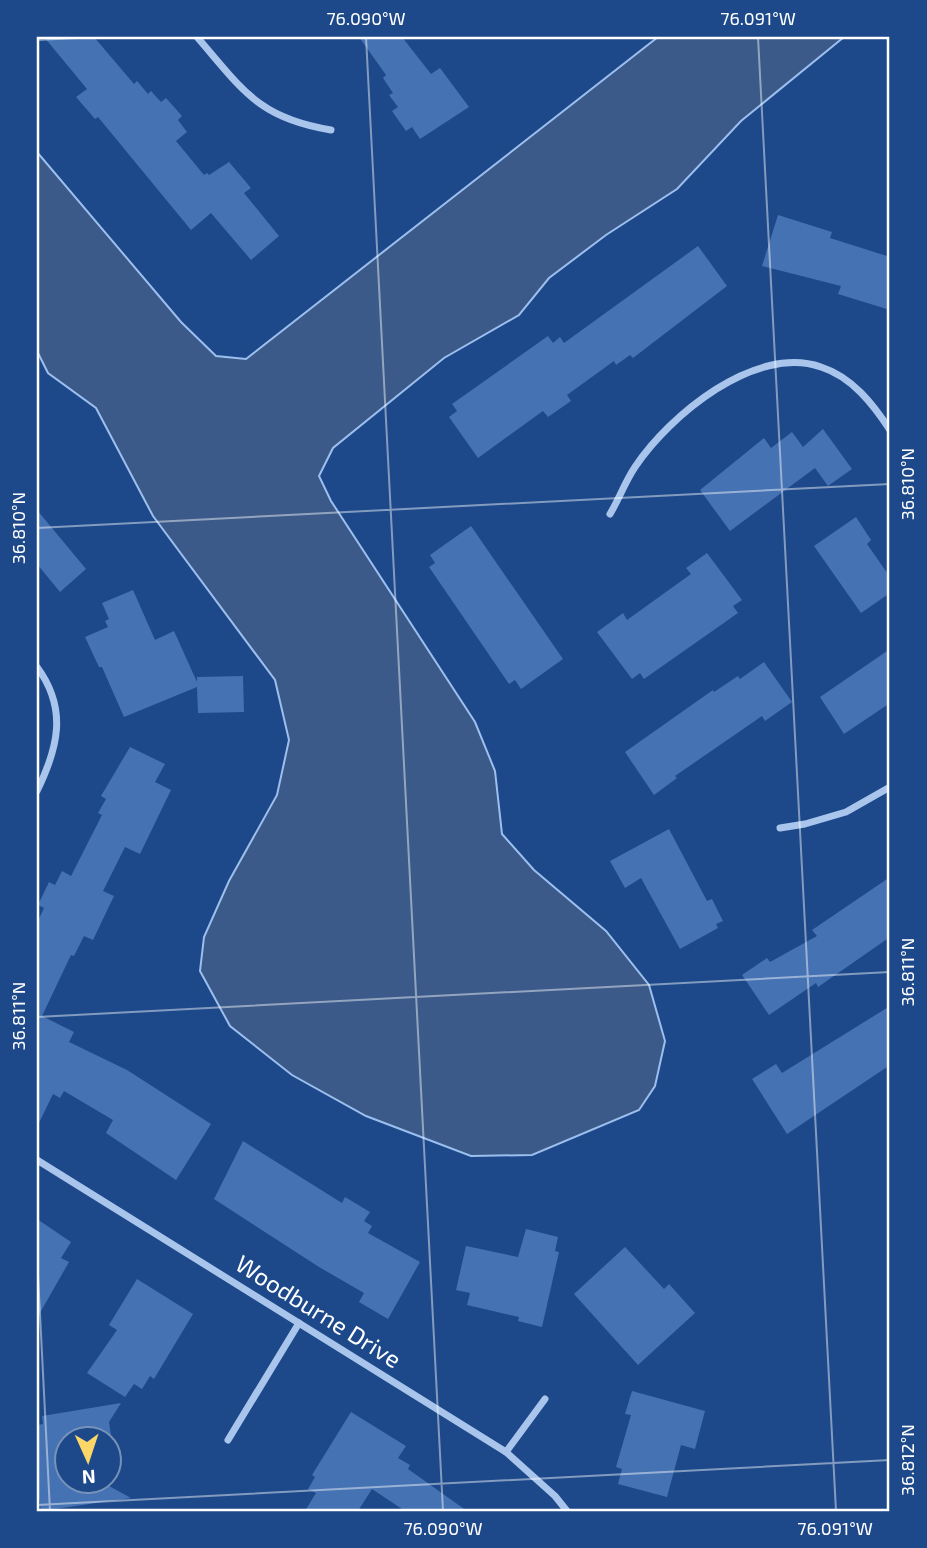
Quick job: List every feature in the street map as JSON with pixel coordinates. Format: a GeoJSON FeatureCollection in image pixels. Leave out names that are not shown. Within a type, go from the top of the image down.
{"type":"FeatureCollection","features":[{"type":"Feature","properties":{"kind":"street"},"geometry":{"type":"LineString","coordinates":[[197,37],[247,95],[272,113],[301,125],[331,131]]}},
{"type":"Feature","properties":{"kind":"street"},"geometry":{"type":"LineString","coordinates":[[610,514],[635,468],[662,434],[694,405],[730,382],[769,364],[795,362],[821,367],[845,379],[863,394],[890,430]]}},
{"type":"Feature","properties":{"kind":"street"},"geometry":{"type":"LineString","coordinates":[[37,667],[52,693],[57,718],[54,754],[37,791]]}},
{"type":"Feature","properties":{"kind":"street"},"geometry":{"type":"LineString","coordinates":[[780,828],[846,812],[890,787]]}},
{"type":"Feature","properties":{"kind":"street","name":"Woodburne Drive"},"geometry":{"type":"LineString","coordinates":[[37,1160],[506,1452],[568,1511]]}},
{"type":"Feature","properties":{"kind":"street"},"geometry":{"type":"LineString","coordinates":[[228,1440],[299,1323]]}},
{"type":"Feature","properties":{"kind":"street"},"geometry":{"type":"LineString","coordinates":[[506,1452],[545,1399]]}},
{"type":"Feature","properties":{"kind":"water"},"geometry":{"type":"Polygon","coordinates":[[[658,37],[844,37],[741,121],[677,189],[606,235],[549,278],[519,315],[444,358],[333,448],[319,476],[331,501],[475,722],[495,771],[502,834],[534,870],[606,931],[649,985],[665,1041],[655,1086],[639,1110],[532,1155],[471,1156],[366,1116],[292,1075],[230,1026],[200,971],[204,937],[229,881],[277,795],[289,740],[275,680],[153,516],[96,408],[48,373],[37,351],[37,152],[181,322],[216,356],[246,359],[658,37]]]}},
{"type":"Feature","properties":{"kind":"building"},"geometry":{"type":"Polygon","coordinates":[[[44,37],[94,37],[134,84],[137,81],[148,94],[151,91],[161,102],[166,98],[182,116],[178,120],[187,132],[176,141],[204,175],[209,175],[229,162],[251,188],[244,193],[279,236],[251,260],[211,213],[191,230],[98,117],[95,119],[76,97],[87,89],[44,37]]]}},
{"type":"Feature","properties":{"kind":"building"},"geometry":{"type":"Polygon","coordinates":[[[359,37],[402,37],[431,74],[440,68],[469,107],[420,139],[412,127],[406,131],[392,111],[398,107],[389,95],[393,93],[383,78],[386,75],[359,37]]]}},
{"type":"Feature","properties":{"kind":"building"},"geometry":{"type":"Polygon","coordinates":[[[778,215],[832,232],[830,238],[890,257],[890,310],[838,294],[841,286],[762,266],[778,215]]]}},
{"type":"Feature","properties":{"kind":"building"},"geometry":{"type":"Polygon","coordinates":[[[698,246],[727,286],[633,358],[630,355],[616,365],[614,361],[567,395],[571,401],[548,417],[543,411],[478,458],[449,417],[457,411],[452,404],[548,336],[553,343],[560,337],[564,343],[698,246]]]}},
{"type":"Feature","properties":{"kind":"building"},"geometry":{"type":"Polygon","coordinates":[[[823,429],[852,469],[828,486],[815,468],[730,531],[700,490],[764,438],[771,448],[792,432],[803,447],[823,429]]]}},
{"type":"Feature","properties":{"kind":"building"},"geometry":{"type":"Polygon","coordinates":[[[37,510],[86,569],[60,592],[37,564],[37,510]]]}},
{"type":"Feature","properties":{"kind":"building"},"geometry":{"type":"Polygon","coordinates":[[[856,517],[871,540],[867,544],[890,577],[890,593],[861,613],[814,546],[856,517]]]}},
{"type":"Feature","properties":{"kind":"building"},"geometry":{"type":"Polygon","coordinates":[[[471,526],[563,659],[521,689],[515,680],[509,684],[429,567],[435,563],[430,555],[471,526]]]}},
{"type":"Feature","properties":{"kind":"building"},"geometry":{"type":"Polygon","coordinates":[[[707,553],[742,600],[733,606],[738,613],[644,679],[640,673],[632,679],[597,632],[623,613],[627,620],[691,574],[686,568],[707,553]]]}},
{"type":"Feature","properties":{"kind":"building"},"geometry":{"type":"Polygon","coordinates":[[[133,590],[155,640],[174,631],[197,682],[197,677],[243,676],[244,712],[198,713],[197,687],[124,717],[102,667],[99,667],[85,637],[108,627],[105,621],[109,619],[102,603],[133,590]]]}},
{"type":"Feature","properties":{"kind":"building"},"geometry":{"type":"Polygon","coordinates":[[[890,649],[890,703],[844,734],[820,697],[890,649]]]}},
{"type":"Feature","properties":{"kind":"building"},"geometry":{"type":"Polygon","coordinates":[[[764,662],[792,702],[765,721],[762,716],[675,776],[677,778],[654,795],[625,752],[713,690],[714,692],[738,676],[740,679],[764,662]]]}},
{"type":"Feature","properties":{"kind":"building"},"geometry":{"type":"Polygon","coordinates":[[[130,747],[165,764],[155,782],[171,790],[140,854],[125,847],[103,891],[114,896],[93,940],[84,936],[74,956],[71,955],[42,1016],[74,1032],[69,1042],[127,1070],[211,1124],[176,1180],[106,1133],[113,1120],[64,1091],[60,1098],[53,1094],[37,1127],[37,923],[44,908],[38,905],[49,882],[55,885],[62,871],[71,876],[102,815],[98,813],[106,799],[101,796],[130,747]]]}},
{"type":"Feature","properties":{"kind":"building"},"geometry":{"type":"Polygon","coordinates":[[[669,829],[707,901],[712,899],[723,921],[716,924],[718,928],[680,949],[641,878],[625,888],[610,861],[669,829]]]}},
{"type":"Feature","properties":{"kind":"building"},"geometry":{"type":"Polygon","coordinates":[[[890,877],[890,937],[818,987],[816,983],[769,1015],[742,975],[767,958],[770,962],[817,936],[812,930],[890,877]]]}},
{"type":"Feature","properties":{"kind":"building"},"geometry":{"type":"Polygon","coordinates":[[[890,1006],[890,1065],[787,1134],[752,1079],[776,1064],[782,1073],[890,1006]]]}},
{"type":"Feature","properties":{"kind":"building"},"geometry":{"type":"Polygon","coordinates":[[[243,1141],[342,1203],[345,1197],[370,1212],[364,1221],[372,1226],[368,1233],[420,1262],[388,1319],[359,1302],[364,1293],[214,1199],[243,1141]]]}},
{"type":"Feature","properties":{"kind":"building"},"geometry":{"type":"Polygon","coordinates":[[[37,1219],[71,1242],[61,1258],[69,1262],[37,1318],[37,1219]]]}},
{"type":"Feature","properties":{"kind":"building"},"geometry":{"type":"Polygon","coordinates":[[[526,1229],[558,1237],[555,1251],[559,1252],[542,1327],[518,1321],[519,1317],[467,1305],[470,1293],[456,1290],[466,1246],[518,1257],[526,1229]]]}},
{"type":"Feature","properties":{"kind":"building"},"geometry":{"type":"Polygon","coordinates":[[[625,1247],[664,1289],[669,1284],[695,1313],[638,1365],[574,1294],[625,1247]]]}},
{"type":"Feature","properties":{"kind":"building"},"geometry":{"type":"Polygon","coordinates":[[[137,1279],[193,1314],[154,1379],[150,1376],[142,1389],[134,1384],[125,1397],[87,1373],[117,1330],[109,1325],[137,1279]]]}},
{"type":"Feature","properties":{"kind":"building"},"geometry":{"type":"Polygon","coordinates":[[[632,1391],[705,1411],[695,1449],[681,1445],[667,1497],[618,1484],[622,1469],[616,1467],[631,1415],[625,1414],[632,1391]]]}},
{"type":"Feature","properties":{"kind":"building"},"geometry":{"type":"Polygon","coordinates":[[[121,1403],[109,1422],[110,1426],[52,1426],[52,1496],[122,1496],[122,1493],[131,1498],[41,1511],[37,1486],[37,1425],[43,1424],[42,1416],[121,1403]]]}},
{"type":"Feature","properties":{"kind":"building"},"geometry":{"type":"Polygon","coordinates":[[[351,1412],[406,1446],[398,1458],[410,1465],[408,1469],[467,1511],[405,1511],[372,1489],[358,1511],[305,1511],[316,1493],[308,1489],[315,1477],[312,1475],[351,1412]]]}}]}
